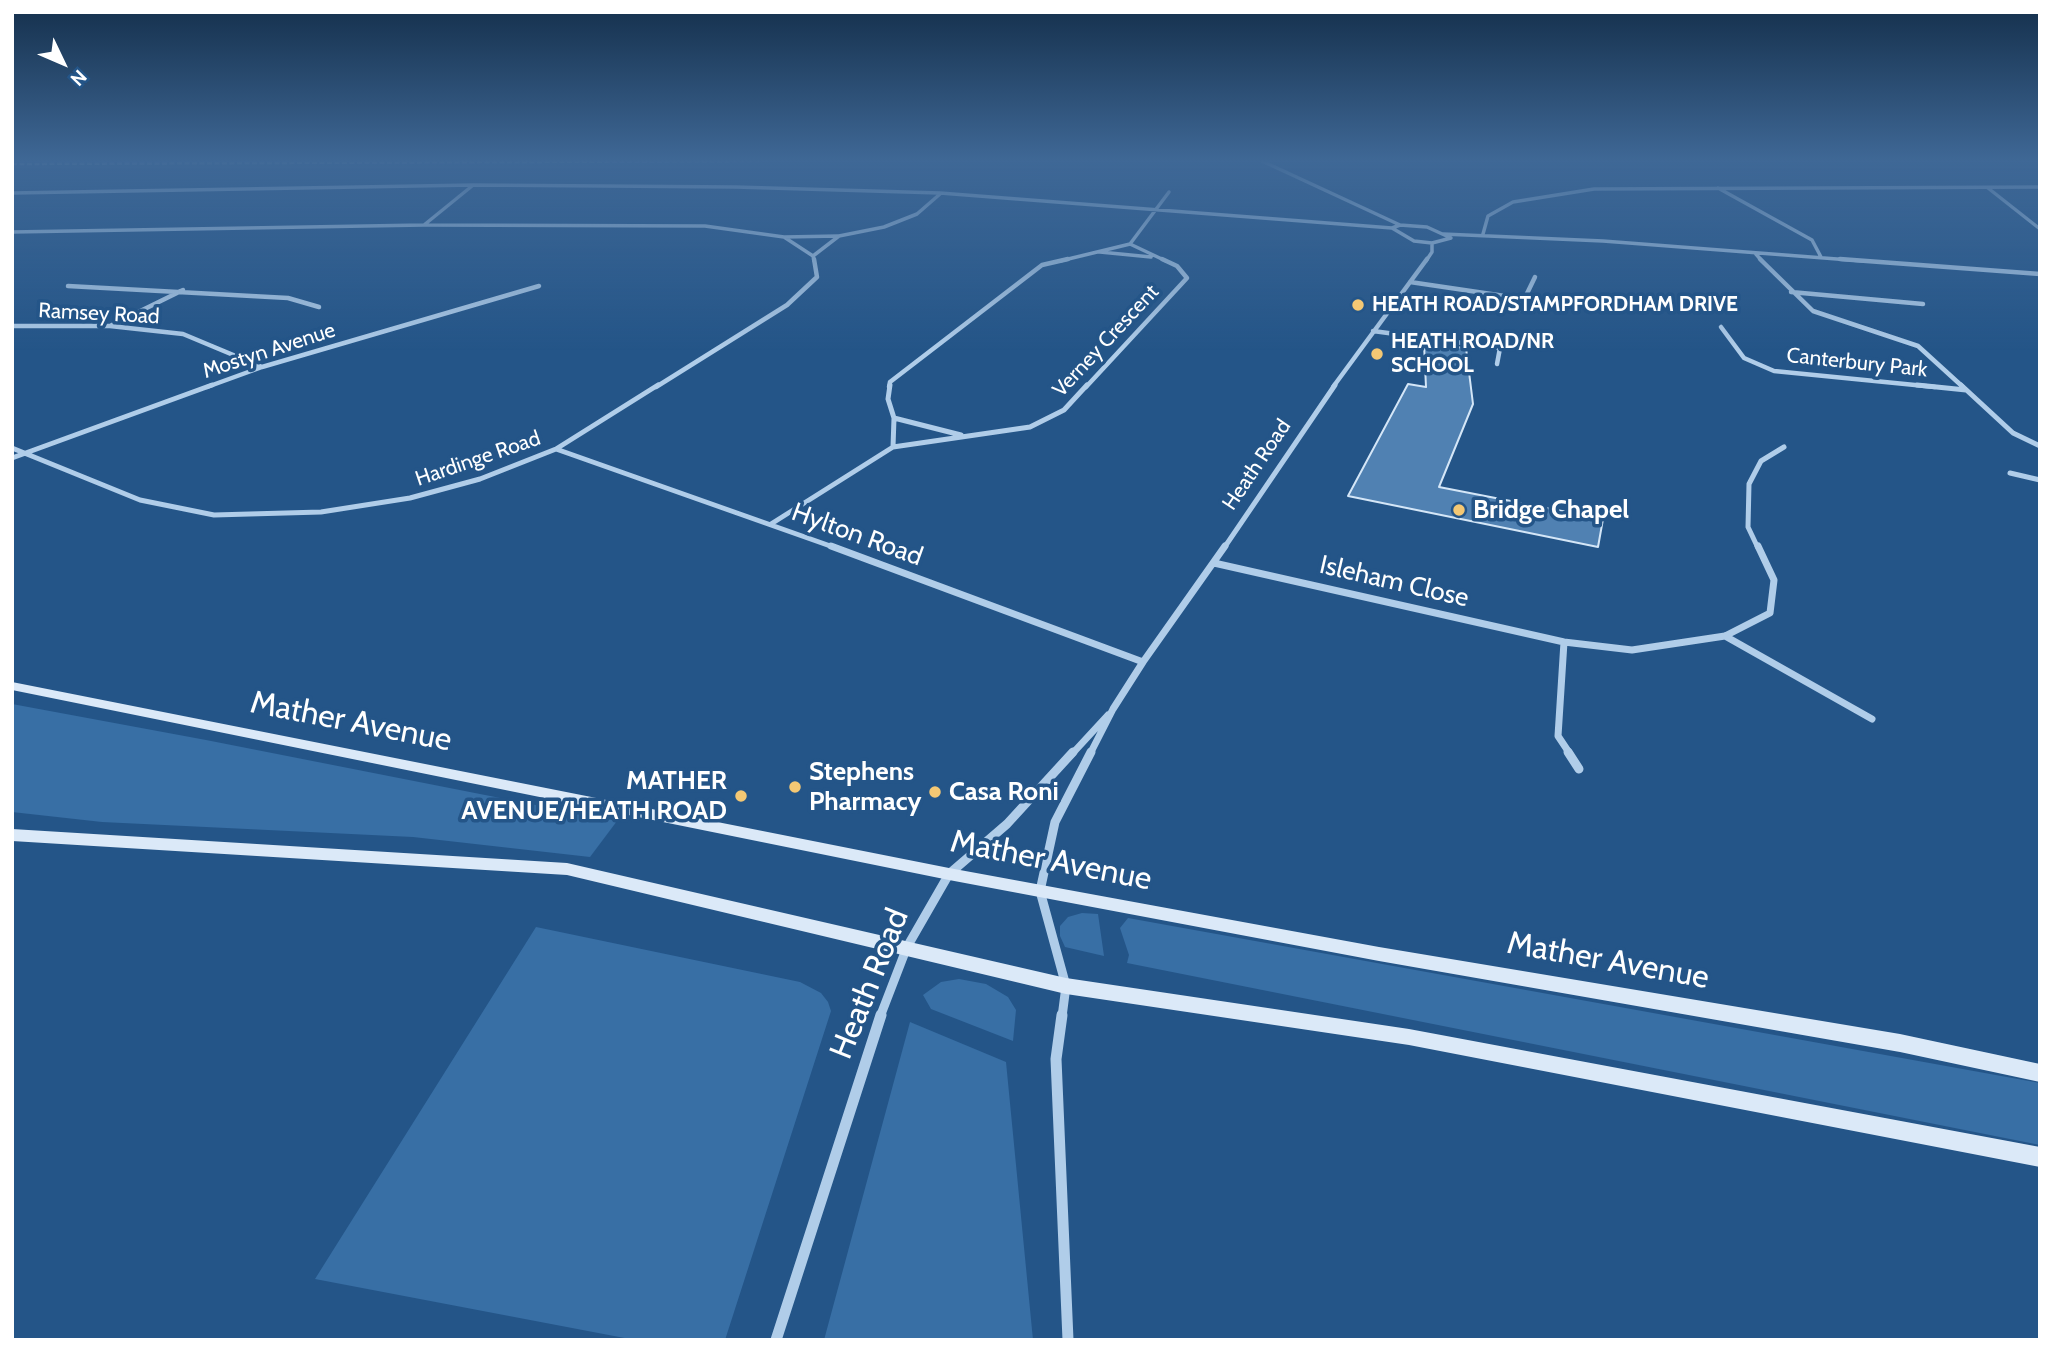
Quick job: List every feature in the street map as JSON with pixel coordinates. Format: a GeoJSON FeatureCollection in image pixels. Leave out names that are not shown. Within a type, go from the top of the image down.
{"type":"FeatureCollection","features":[{"type":"Feature","properties":{"kind":"main road","name":"Mather Avenue"},"geometry":{"type":"LineString","coordinates":[[12,686],[949,874],[1900,1044],[2040,1073]]}},
{"type":"Feature","properties":{"kind":"main road"},"geometry":{"type":"LineString","coordinates":[[12,835],[567,869],[1066,986],[1409,1037],[2040,1157]]}},
{"type":"Feature","properties":{"kind":"street"},"geometry":{"type":"LineString","coordinates":[[12,232],[424,225],[705,226],[784,237],[839,236],[889,224]]}},
{"type":"Feature","properties":{"kind":"street","name":"Verney Crescent"},"geometry":{"type":"LineString","coordinates":[[771,524],[893,447],[1030,427],[1064,410],[1187,278],[1177,266],[1130,244],[1144,224]]}},
{"type":"Feature","properties":{"kind":"street"},"geometry":{"type":"LineString","coordinates":[[1346,224],[1392,228],[1400,225],[1427,227],[1444,234],[1483,234],[1755,252],[2040,274]]}},
{"type":"Feature","properties":{"kind":"street"},"geometry":{"type":"LineString","coordinates":[[1483,234],[1486,224]]}},
{"type":"Feature","properties":{"kind":"street"},"geometry":{"type":"LineString","coordinates":[[1783,224],[1812,240],[1821,257]]}},
{"type":"Feature","properties":{"kind":"street"},"geometry":{"type":"LineString","coordinates":[[1392,228],[1414,241],[1432,243],[1450,240],[1444,234]]}},
{"type":"Feature","properties":{"kind":"street"},"geometry":{"type":"LineString","coordinates":[[784,237],[813,256],[839,236]]}},
{"type":"Feature","properties":{"kind":"street","name":"Heath Road"},"geometry":{"type":"LineString","coordinates":[[1068,1340],[1056,1059],[1066,986],[1040,891],[1055,822],[1113,709],[1143,662],[1373,331],[1432,252],[1432,243]]}},
{"type":"Feature","properties":{"kind":"street"},"geometry":{"type":"LineString","coordinates":[[893,447],[894,418],[888,399],[890,382],[1042,265],[1130,244]]}},
{"type":"Feature","properties":{"kind":"street","name":"Verney Crescent"},"geometry":{"type":"LineString","coordinates":[[1093,252],[1156,257]]}},
{"type":"Feature","properties":{"kind":"street","name":"Canterbury Park"},"geometry":{"type":"LineString","coordinates":[[1755,252],[1791,292],[1813,311],[1918,346],[2012,433],[2040,446]]}},
{"type":"Feature","properties":{"kind":"street","name":"Hardinge Road"},"geometry":{"type":"LineString","coordinates":[[12,448],[139,500],[214,515],[321,512],[410,498],[480,479],[556,449],[787,305],[817,277],[813,256]]}},
{"type":"Feature","properties":{"kind":"street"},"geometry":{"type":"LineString","coordinates":[[1519,310],[1535,277]]}},
{"type":"Feature","properties":{"kind":"street"},"geometry":{"type":"LineString","coordinates":[[1410,282],[1525,299]]}},
{"type":"Feature","properties":{"kind":"street"},"geometry":{"type":"LineString","coordinates":[[68,286],[184,290],[288,298],[319,307]]}},
{"type":"Feature","properties":{"kind":"street","name":"Mostyn Avenue"},"geometry":{"type":"LineString","coordinates":[[12,458],[262,367],[539,286]]}},
{"type":"Feature","properties":{"kind":"street"},"geometry":{"type":"LineString","coordinates":[[110,326],[184,290]]}},
{"type":"Feature","properties":{"kind":"street"},"geometry":{"type":"LineString","coordinates":[[1791,292],[1923,304]]}},
{"type":"Feature","properties":{"kind":"street","name":"Ramsey Road"},"geometry":{"type":"LineString","coordinates":[[12,326],[110,326],[183,334],[262,367]]}},
{"type":"Feature","properties":{"kind":"street","name":"Canterbury Park"},"geometry":{"type":"LineString","coordinates":[[1721,327],[1744,358],[1774,371],[1966,390]]}},
{"type":"Feature","properties":{"kind":"street"},"geometry":{"type":"LineString","coordinates":[[1373,331],[1500,348],[1497,364]]}},
{"type":"Feature","properties":{"kind":"street","name":"Verney Crescent"},"geometry":{"type":"LineString","coordinates":[[894,418],[965,436]]}},
{"type":"Feature","properties":{"kind":"street","name":"Isleham Close"},"geometry":{"type":"LineString","coordinates":[[1214,563],[1564,642],[1632,650],[1725,636],[1770,613],[1774,580],[1748,527],[1749,484],[1761,461],[1784,447]]}},
{"type":"Feature","properties":{"kind":"street","name":"Hylton Road"},"geometry":{"type":"LineString","coordinates":[[556,449],[771,524],[1143,662]]}},
{"type":"Feature","properties":{"kind":"street"},"geometry":{"type":"LineString","coordinates":[[2010,473],[2040,480]]}},
{"type":"Feature","properties":{"kind":"street"},"geometry":{"type":"LineString","coordinates":[[1725,636],[1872,719]]}},
{"type":"Feature","properties":{"kind":"street"},"geometry":{"type":"LineString","coordinates":[[1564,642],[1558,736],[1579,769]]}},
{"type":"Feature","properties":{"kind":"street","name":"Heath Road"},"geometry":{"type":"LineString","coordinates":[[776,1340],[871,1042],[907,947],[949,874],[1007,824],[1113,709]]}},
{"type":"Feature","properties":{"kind":"shaded area"},"geometry":{"type":"Polygon","coordinates":[[[12,704],[617,821],[590,857],[413,837],[102,822],[12,812],[12,704]]]}},
{"type":"Feature","properties":{"kind":"shaded area"},"geometry":{"type":"Polygon","coordinates":[[[1082,913],[1098,914],[1104,956],[1065,947],[1060,936],[1060,926],[1068,917],[1082,913]]]}},
{"type":"Feature","properties":{"kind":"shaded area"},"geometry":{"type":"Polygon","coordinates":[[[1128,918],[2040,1083],[2040,1145],[1127,963],[1129,955],[1120,928],[1128,918]]]}},
{"type":"Feature","properties":{"kind":"shaded area"},"geometry":{"type":"Polygon","coordinates":[[[536,927],[800,982],[821,993],[828,1002],[831,1011],[725,1340],[635,1340],[315,1279],[536,927]]]}},
{"type":"Feature","properties":{"kind":"shaded area"},"geometry":{"type":"Polygon","coordinates":[[[959,979],[986,984],[1008,997],[1016,1010],[1013,1041],[931,1009],[923,995],[941,982],[959,979]]]}},
{"type":"Feature","properties":{"kind":"shaded area"},"geometry":{"type":"Polygon","coordinates":[[[910,1022],[1006,1062],[1033,1340],[824,1340],[910,1022]]]}},
{"type":"Feature","properties":{"kind":"building"},"geometry":{"type":"Polygon","coordinates":[[[1424,344],[1466,348],[1473,404],[1439,487],[1603,519],[1598,547],[1348,496],[1408,384],[1426,387],[1424,344]]]}},
{"type":"Feature","properties":{"kind":"place","name":"HEATH ROAD/STAMPFORDHAM DRIVE"},"geometry":{"type":"Point","coordinates":[1358,305]}},
{"type":"Feature","properties":{"kind":"place","name":"HEATH ROAD/NR SCHOOL"},"geometry":{"type":"Point","coordinates":[1377,354]}},
{"type":"Feature","properties":{"kind":"place","name":"Bridge Chapel"},"geometry":{"type":"Point","coordinates":[1459,510]}},
{"type":"Feature","properties":{"kind":"place","name":"Stephens Pharmacy"},"geometry":{"type":"Point","coordinates":[795,787]}},
{"type":"Feature","properties":{"kind":"place","name":"Casa Roni"},"geometry":{"type":"Point","coordinates":[935,792]}},
{"type":"Feature","properties":{"kind":"place","name":"MATHER AVENUE/HEATH ROAD"},"geometry":{"type":"Point","coordinates":[741,796]}}]}
